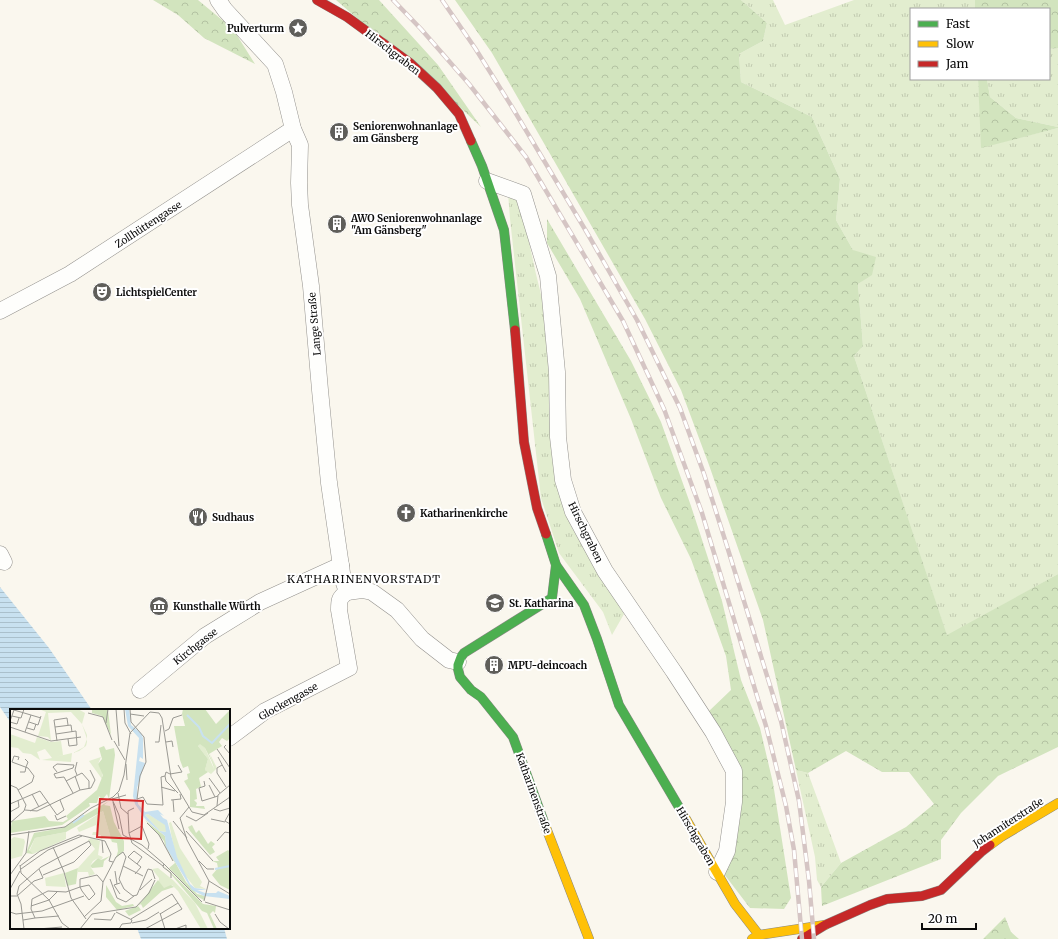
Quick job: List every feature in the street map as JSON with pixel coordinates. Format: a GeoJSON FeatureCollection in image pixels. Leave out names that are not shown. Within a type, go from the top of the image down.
{"type":"FeatureCollection","features":[{"type":"Feature","properties":{"kind":"street","name":"Lange Straße"},"geometry":{"type":"LineString","coordinates":[[218,0],[225,10],[275,64],[284,92],[293,129],[300,145],[300,205],[311,286],[329,483],[343,580],[347,592]]}},
{"type":"Feature","properties":{"kind":"street","name":"Hirschgraben"},"geometry":{"type":"LineString","coordinates":[[317,0],[347,17],[410,62],[437,88],[459,114],[482,166],[504,230],[515,330],[524,442],[537,508],[556,565],[584,606],[619,704],[735,904],[750,923],[755,937],[825,925]]}},
{"type":"Feature","properties":{"kind":"street","name":"Zollhüttengasse"},"geometry":{"type":"LineString","coordinates":[[0,311],[70,274],[293,129]]}},
{"type":"Feature","properties":{"kind":"street","name":"Hirschgraben"},"geometry":{"type":"LineString","coordinates":[[488,181],[523,194],[548,276],[557,372],[558,437],[563,480],[573,512],[605,571],[713,732],[734,771],[734,802],[727,851],[717,872]]}},
{"type":"Feature","properties":{"kind":"street","name":"Kirchgasse"},"geometry":{"type":"LineString","coordinates":[[140,690],[204,636],[260,602],[341,565]]}},
{"type":"Feature","properties":{"kind":"street"},"geometry":{"type":"LineString","coordinates":[[347,592],[362,590],[372,592],[397,610],[422,639],[449,660],[458,662],[464,653],[556,598],[556,565]]}},
{"type":"Feature","properties":{"kind":"street","name":"Glockengasse"},"geometry":{"type":"LineString","coordinates":[[230,737],[265,711],[350,668],[339,610],[339,601],[347,592]]}},
{"type":"Feature","properties":{"kind":"street"},"geometry":{"type":"LineString","coordinates":[[573,602],[584,606]]}},
{"type":"Feature","properties":{"kind":"street","name":"Katharinenstraße"},"geometry":{"type":"LineString","coordinates":[[458,662],[457,666],[460,678],[474,694],[480,697],[514,737],[532,790],[589,939]]}},
{"type":"Feature","properties":{"kind":"street","name":"Johanniterstraße"},"geometry":{"type":"LineString","coordinates":[[802,939],[825,925],[870,905],[887,900],[922,896],[941,890],[981,852],[1001,837],[1058,803]]}},
{"type":"Feature","properties":{"kind":"green space"},"geometry":{"type":"Polygon","coordinates":[[[153,0],[198,0],[233,29],[255,64],[204,38],[178,15],[153,0]]]}},
{"type":"Feature","properties":{"kind":"green space"},"geometry":{"type":"Polygon","coordinates":[[[336,0],[379,0],[438,65],[481,127],[463,110],[336,0]]]}},
{"type":"Feature","properties":{"kind":"green space"},"geometry":{"type":"Polygon","coordinates":[[[455,0],[741,0],[767,23],[763,41],[739,54],[741,82],[812,117],[840,179],[836,220],[853,250],[876,257],[872,275],[858,284],[863,346],[854,356],[947,635],[1058,574],[1058,747],[998,776],[961,813],[941,840],[941,859],[822,906],[821,887],[841,863],[906,827],[934,804],[909,772],[882,772],[846,751],[808,773],[796,770],[763,620],[681,390],[645,319],[492,53],[455,0]]]}},
{"type":"Feature","properties":{"kind":"green space"},"geometry":{"type":"Polygon","coordinates":[[[741,0],[773,0],[785,25],[854,0],[975,0],[975,8],[910,8],[910,80],[978,80],[982,147],[1058,128],[1058,574],[947,636],[854,356],[863,346],[858,284],[872,274],[853,250],[836,220],[840,179],[812,117],[741,82],[739,54],[763,41],[767,23],[741,0]]]}},
{"type":"Feature","properties":{"kind":"green space"},"geometry":{"type":"Polygon","coordinates":[[[975,0],[1058,0],[1058,48],[1050,49],[1050,8],[975,8],[975,0]]]}},
{"type":"Feature","properties":{"kind":"green space"},"geometry":{"type":"Polygon","coordinates":[[[1058,48],[1058,127],[1016,118],[990,97],[987,80],[1050,80],[1050,49],[1058,48]]]}},
{"type":"Feature","properties":{"kind":"green space"},"geometry":{"type":"Polygon","coordinates":[[[978,80],[987,80],[990,97],[1016,118],[1058,127],[1058,128],[981,148],[978,80]]]}},
{"type":"Feature","properties":{"kind":"green space"},"geometry":{"type":"Polygon","coordinates":[[[508,193],[519,197],[548,323],[552,458],[558,486],[571,526],[624,614],[612,635],[603,612],[559,553],[541,498],[508,193]]]}},
{"type":"Feature","properties":{"kind":"green space"},"geometry":{"type":"Polygon","coordinates":[[[547,219],[631,361],[661,422],[691,506],[722,601],[741,680],[760,728],[773,783],[791,898],[784,909],[750,908],[724,874],[740,796],[708,712],[731,690],[726,656],[691,559],[661,498],[631,419],[580,299],[547,243],[547,219]]]}},
{"type":"Feature","properties":{"kind":"green space"},"geometry":{"type":"Polygon","coordinates":[[[796,770],[808,773],[841,863],[821,887],[817,880],[815,857],[796,770]]]}},
{"type":"Feature","properties":{"kind":"green space"},"geometry":{"type":"Polygon","coordinates":[[[1005,917],[1011,932],[1019,939],[983,939],[1005,917]]]}},
{"type":"Feature","properties":{"kind":"water"},"geometry":{"type":"Polygon","coordinates":[[[0,587],[49,648],[91,709],[10,709],[10,722],[0,707],[0,587]]]}},
{"type":"Feature","properties":{"kind":"water"},"geometry":{"type":"Polygon","coordinates":[[[137,929],[224,929],[227,939],[141,939],[137,929]]]}},
{"type":"Feature","properties":{"kind":"railway"},"geometry":{"type":"LineString","coordinates":[[393,0],[421,29],[469,84],[526,157],[623,321],[664,409],[702,513],[766,726],[786,806],[794,850],[802,939]]}},
{"type":"Feature","properties":{"kind":"railway"},"geometry":{"type":"LineString","coordinates":[[442,0],[475,48],[512,107],[586,231],[637,320],[680,408],[704,474],[781,721],[799,801],[809,881],[814,939]]}},
{"type":"Feature","properties":{"kind":"traffic: fast"},"geometry":{"type":"LineString","coordinates":[[471,141],[482,166],[504,230],[515,330]]}},
{"type":"Feature","properties":{"kind":"traffic: fast"},"geometry":{"type":"LineString","coordinates":[[546,534],[556,565],[584,605],[619,705],[683,814]]}},
{"type":"Feature","properties":{"kind":"traffic: fast"},"geometry":{"type":"LineString","coordinates":[[545,825],[513,737],[481,697],[471,690],[460,677],[458,665],[464,653],[552,598],[556,565]]}},
{"type":"Feature","properties":{"kind":"traffic: slow"},"geometry":{"type":"LineString","coordinates":[[990,845],[1058,803]]}},
{"type":"Feature","properties":{"kind":"traffic: slow"},"geometry":{"type":"LineString","coordinates":[[683,814],[735,904],[759,935]]}},
{"type":"Feature","properties":{"kind":"traffic: slow"},"geometry":{"type":"LineString","coordinates":[[545,825],[589,939]]}},
{"type":"Feature","properties":{"kind":"traffic: slow"},"geometry":{"type":"LineString","coordinates":[[752,939],[759,935],[825,925]]}},
{"type":"Feature","properties":{"kind":"traffic: jam"},"geometry":{"type":"LineString","coordinates":[[317,0],[347,17],[410,63],[437,88],[459,114],[471,141]]}},
{"type":"Feature","properties":{"kind":"traffic: jam"},"geometry":{"type":"LineString","coordinates":[[515,330],[524,442],[537,508],[546,534]]}},
{"type":"Feature","properties":{"kind":"traffic: jam"},"geometry":{"type":"LineString","coordinates":[[802,939],[825,925],[887,899],[922,896],[941,890],[990,845]]}},
{"type":"Feature","properties":{"kind":"place","name":"Pulverturm"},"geometry":{"type":"Point","coordinates":[298,28]}},
{"type":"Feature","properties":{"kind":"place","name":"Seniorenwohnanlage am Gänsberg"},"geometry":{"type":"Point","coordinates":[339,132]}},
{"type":"Feature","properties":{"kind":"place","name":"AWO Seniorenwohnanlage \"Am Gänsberg\""},"geometry":{"type":"Point","coordinates":[337,224]}},
{"type":"Feature","properties":{"kind":"place","name":"LichtspielCenter"},"geometry":{"type":"Point","coordinates":[102,292]}},
{"type":"Feature","properties":{"kind":"place","name":"Katharinenkirche"},"geometry":{"type":"Point","coordinates":[406,513]}},
{"type":"Feature","properties":{"kind":"place","name":"Sudhaus"},"geometry":{"type":"Point","coordinates":[198,517]}},
{"type":"Feature","properties":{"kind":"place","name":"St. Katharina"},"geometry":{"type":"Point","coordinates":[495,603]}},
{"type":"Feature","properties":{"kind":"place","name":"Kunsthalle Würth"},"geometry":{"type":"Point","coordinates":[159,606]}},
{"type":"Feature","properties":{"kind":"place","name":"MPU-deincoach"},"geometry":{"type":"Point","coordinates":[494,665]}},
{"type":"Feature","properties":{"kind":"district","name":"KATHARINENVORSTADT"},"geometry":{"type":"Point","coordinates":[364,579]}}]}
